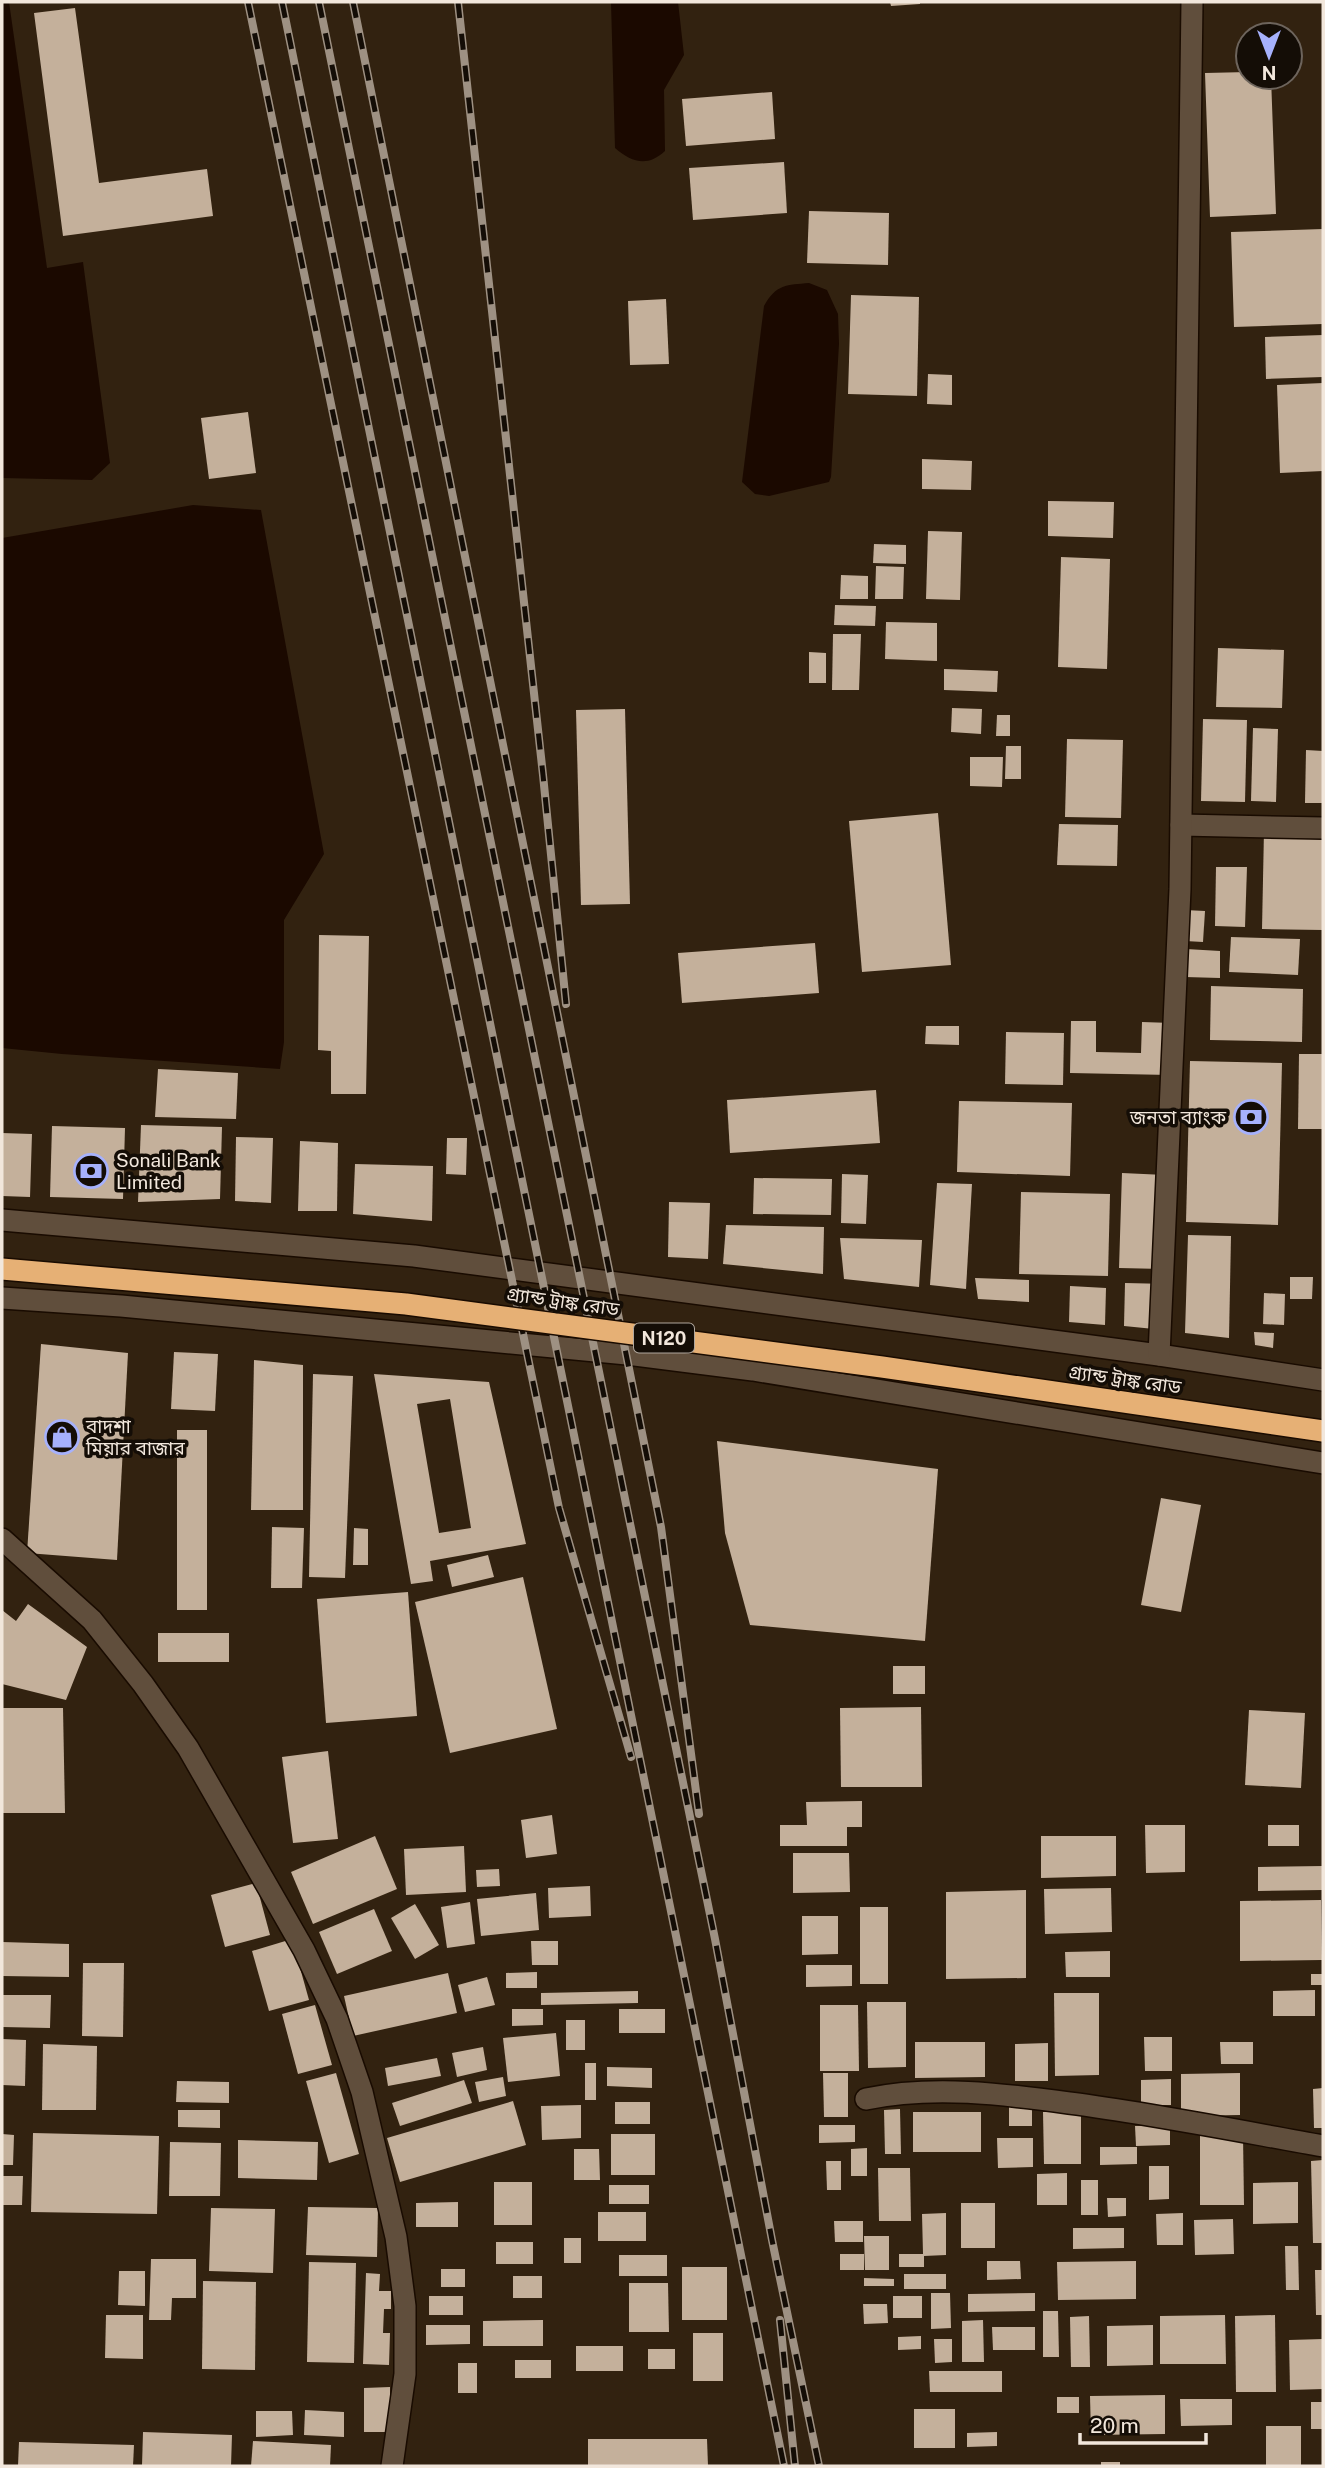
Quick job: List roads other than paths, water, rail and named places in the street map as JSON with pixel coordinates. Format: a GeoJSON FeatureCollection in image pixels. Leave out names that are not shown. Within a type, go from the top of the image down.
{"type":"FeatureCollection","features":[{"type":"Feature","properties":{"kind":"highway","name":"গ্র্যান্ড ট্রাঙ্ক রোড"},"geometry":{"type":"LineString","coordinates":[[2,1269],[406,1304],[868,1365],[1323,1431]]}},
{"type":"Feature","properties":{"kind":"street"},"geometry":{"type":"LineString","coordinates":[[1160,1355],[1181,825],[1192,2]]}},
{"type":"Feature","properties":{"kind":"street"},"geometry":{"type":"LineString","coordinates":[[1181,825],[1323,828]]}},
{"type":"Feature","properties":{"kind":"street"},"geometry":{"type":"LineString","coordinates":[[2,1220],[414,1256],[1160,1355],[1323,1380]]}},
{"type":"Feature","properties":{"kind":"street"},"geometry":{"type":"LineString","coordinates":[[2,1298],[121,1306],[627,1354],[766,1372],[1323,1463]]}},
{"type":"Feature","properties":{"kind":"street"},"geometry":{"type":"LineString","coordinates":[[2,1539],[92,1620],[144,1684],[209,1784],[304,1950],[337,2019],[362,2092],[396,2237],[405,2306],[405,2374],[392,2466]]}},
{"type":"Feature","properties":{"kind":"street"},"geometry":{"type":"LineString","coordinates":[[866,2099],[928,2091],[1022,2096],[1114,2109],[1323,2146]]}},
{"type":"Feature","properties":{"kind":"railway"},"geometry":{"type":"LineString","coordinates":[[248,2],[559,1508],[631,1757]]}},
{"type":"Feature","properties":{"kind":"railway"},"geometry":{"type":"LineString","coordinates":[[282,2],[784,2466]]}},
{"type":"Feature","properties":{"kind":"railway"},"geometry":{"type":"LineString","coordinates":[[319,2],[715,1939],[772,2240],[819,2466]]}},
{"type":"Feature","properties":{"kind":"railway"},"geometry":{"type":"LineString","coordinates":[[353,2],[661,1527],[699,1814]]}},
{"type":"Feature","properties":{"kind":"railway"},"geometry":{"type":"LineString","coordinates":[[458,2],[566,1004]]}},
{"type":"Feature","properties":{"kind":"railway"},"geometry":{"type":"LineString","coordinates":[[780,2320],[795,2466]]}},
{"type":"Feature","properties":{"kind":"place","name":"জনতা ব্যাংক"},"geometry":{"type":"Point","coordinates":[1251,1117]}},
{"type":"Feature","properties":{"kind":"place","name":"Sonali Bank Limited"},"geometry":{"type":"Point","coordinates":[91,1171]}},
{"type":"Feature","properties":{"kind":"place","name":"বাদশা মিয়ার বাজার"},"geometry":{"type":"Point","coordinates":[62,1437]}}]}
